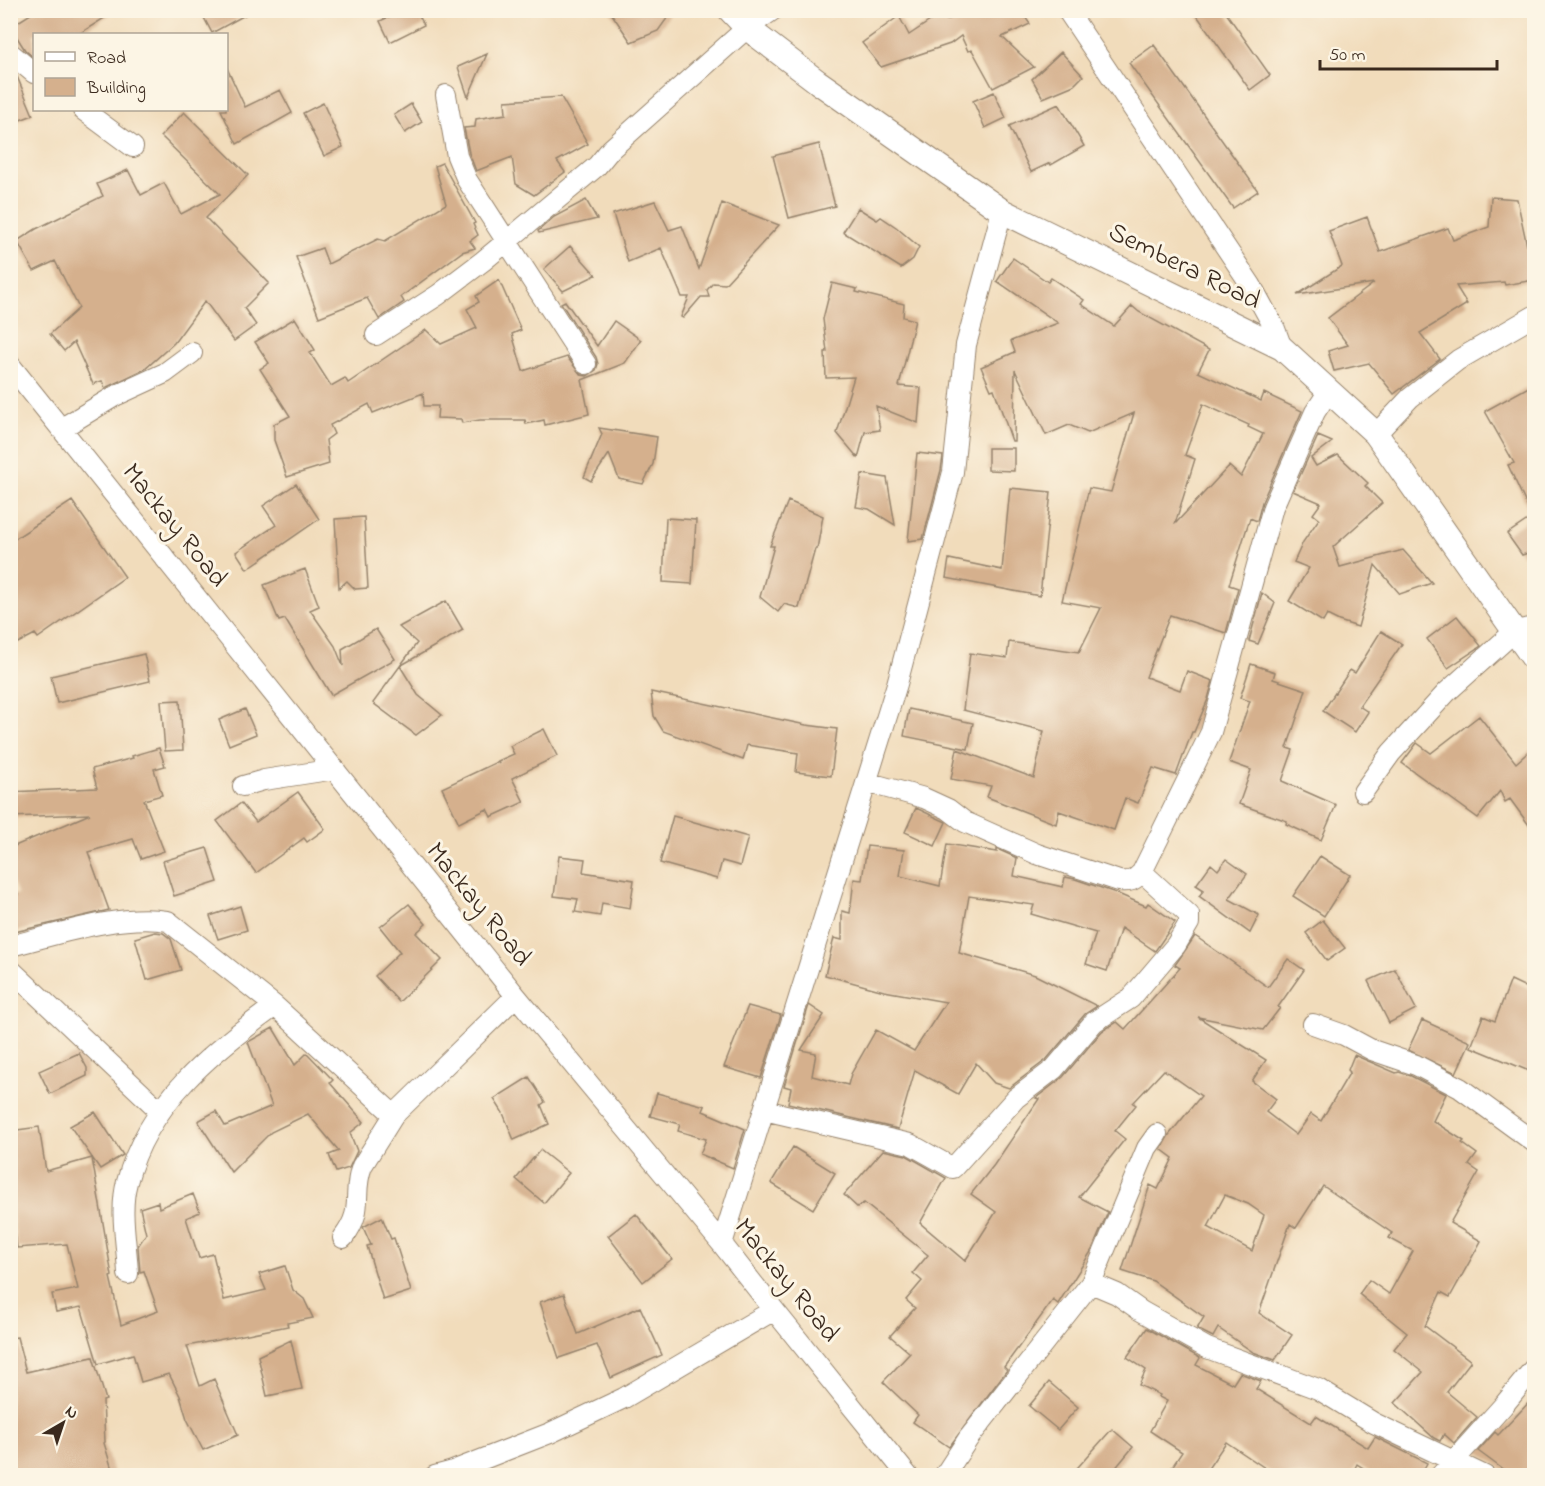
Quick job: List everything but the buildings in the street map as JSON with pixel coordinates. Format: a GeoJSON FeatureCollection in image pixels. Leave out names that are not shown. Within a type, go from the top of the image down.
{"type":"FeatureCollection","features":[{"type":"Feature","properties":{"kind":"street","name":"Sembera Road"},"geometry":{"type":"LineString","coordinates":[[730,10],[747,28],[818,82],[1002,211],[1282,348],[1376,434],[1525,629],[1534,659]]}},
{"type":"Feature","properties":{"kind":"street"},"geometry":{"type":"LineString","coordinates":[[376,335],[438,295],[507,241],[597,166],[611,149],[747,28],[773,10]]}},
{"type":"Feature","properties":{"kind":"street"},"geometry":{"type":"LineString","coordinates":[[1067,10],[1251,285],[1275,329],[1282,348]]}},
{"type":"Feature","properties":{"kind":"street"},"geometry":{"type":"LineString","coordinates":[[10,53],[33,71]]}},
{"type":"Feature","properties":{"kind":"street"},"geometry":{"type":"LineString","coordinates":[[446,95],[457,156],[467,180],[586,364]]}},
{"type":"Feature","properties":{"kind":"street"},"geometry":{"type":"LineString","coordinates":[[84,111],[133,147]]}},
{"type":"Feature","properties":{"kind":"street"},"geometry":{"type":"LineString","coordinates":[[722,1244],[897,684],[953,472],[966,345],[1002,211]]}},
{"type":"Feature","properties":{"kind":"street"},"geometry":{"type":"LineString","coordinates":[[1376,434],[1410,398],[1458,360],[1534,316]]}},
{"type":"Feature","properties":{"kind":"street"},"geometry":{"type":"LineString","coordinates":[[62,428],[115,396],[165,373],[192,353]]}},
{"type":"Feature","properties":{"kind":"street","name":"Mackay Road"},"geometry":{"type":"LineString","coordinates":[[10,365],[19,389],[62,428],[516,996],[722,1244],[908,1476]]}},
{"type":"Feature","properties":{"kind":"street"},"geometry":{"type":"LineString","coordinates":[[866,782],[924,798],[948,809],[965,822],[1036,854],[1119,881],[1132,881],[1142,872],[1210,732],[1273,507],[1315,412],[1329,391]]}},
{"type":"Feature","properties":{"kind":"street"},"geometry":{"type":"LineString","coordinates":[[1362,792],[1391,753],[1431,708],[1525,629]]}},
{"type":"Feature","properties":{"kind":"street"},"geometry":{"type":"LineString","coordinates":[[243,786],[264,780],[335,769]]}},
{"type":"Feature","properties":{"kind":"street"},"geometry":{"type":"LineString","coordinates":[[764,1110],[910,1144],[953,1168],[1016,1098],[1054,1070],[1094,1022],[1131,998],[1176,945],[1189,923],[1189,915],[1142,872]]}},
{"type":"Feature","properties":{"kind":"street"},"geometry":{"type":"LineString","coordinates":[[10,946],[114,922],[147,917],[168,921],[274,1006],[394,1115]]}},
{"type":"Feature","properties":{"kind":"street"},"geometry":{"type":"LineString","coordinates":[[10,969],[160,1111]]}},
{"type":"Feature","properties":{"kind":"street"},"geometry":{"type":"LineString","coordinates":[[343,1238],[355,1219],[358,1174],[394,1115],[516,996]]}},
{"type":"Feature","properties":{"kind":"street"},"geometry":{"type":"LineString","coordinates":[[128,1274],[124,1216],[126,1183],[141,1145],[160,1111],[201,1064],[229,1039],[274,1006]]}},
{"type":"Feature","properties":{"kind":"street"},"geometry":{"type":"LineString","coordinates":[[1313,1024],[1344,1035],[1372,1050],[1416,1065],[1460,1088],[1534,1142]]}},
{"type":"Feature","properties":{"kind":"street"},"geometry":{"type":"LineString","coordinates":[[944,1476],[975,1430],[1091,1283],[1147,1148],[1158,1134]]}},
{"type":"Feature","properties":{"kind":"street"},"geometry":{"type":"LineString","coordinates":[[1091,1283],[1118,1294],[1141,1311],[1207,1348],[1318,1389],[1446,1468],[1485,1476]]}},
{"type":"Feature","properties":{"kind":"street"},"geometry":{"type":"LineString","coordinates":[[435,1476],[550,1433],[613,1403],[774,1310]]}},
{"type":"Feature","properties":{"kind":"street"},"geometry":{"type":"LineString","coordinates":[[1446,1468],[1503,1406],[1534,1368]]}}]}
